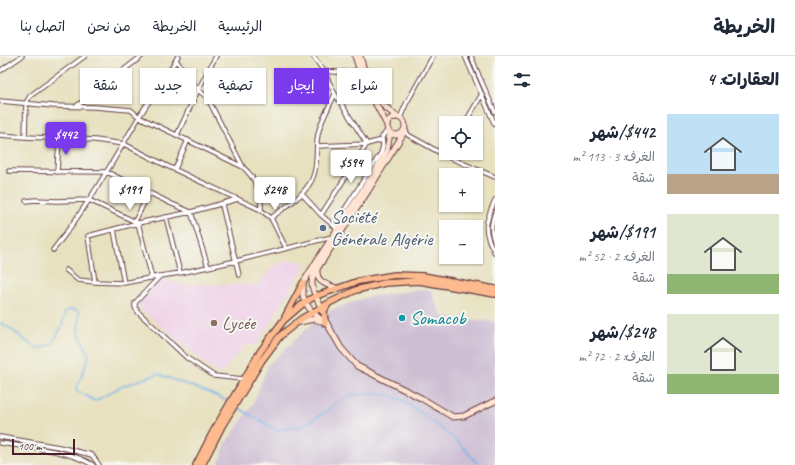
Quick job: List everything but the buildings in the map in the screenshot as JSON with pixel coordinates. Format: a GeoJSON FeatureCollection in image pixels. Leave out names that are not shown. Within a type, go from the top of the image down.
{"type":"FeatureCollection","features":[{"type":"Feature","properties":{"kind":"main road"},"geometry":{"type":"LineString","coordinates":[[354,56],[358,68]]}},
{"type":"Feature","properties":{"kind":"main road"},"geometry":{"type":"LineString","coordinates":[[325,323],[321,308],[313,290],[313,275],[368,191],[405,130],[404,121],[383,105],[362,68],[360,56]]}},
{"type":"Feature","properties":{"kind":"main road"},"geometry":{"type":"LineString","coordinates":[[376,104],[389,129],[398,135],[405,130]]}},
{"type":"Feature","properties":{"kind":"main road"},"geometry":{"type":"LineString","coordinates":[[196,465],[243,379],[260,352],[283,321],[303,283],[333,237],[336,228],[377,168],[387,150],[390,119],[398,117]]}},
{"type":"Feature","properties":{"kind":"main road"},"geometry":{"type":"LineString","coordinates":[[318,267],[317,274],[320,281],[336,288]]}},
{"type":"Feature","properties":{"kind":"main road"},"geometry":{"type":"LineString","coordinates":[[283,321],[305,302],[316,296],[359,281],[380,277],[414,275],[495,289]]}},
{"type":"Feature","properties":{"kind":"main road"},"geometry":{"type":"LineString","coordinates":[[202,465],[222,426],[262,360],[280,336],[295,323],[312,312],[356,290],[385,283],[419,281],[495,294]]}},
{"type":"Feature","properties":{"kind":"main road"},"geometry":{"type":"LineString","coordinates":[[303,283],[305,302],[312,312],[325,323],[341,348],[357,366],[421,398],[453,418],[464,416],[495,401]]}},
{"type":"Feature","properties":{"kind":"main road"},"geometry":{"type":"LineString","coordinates":[[325,323],[324,311],[331,302]]}},
{"type":"Feature","properties":{"kind":"main road"},"geometry":{"type":"LineString","coordinates":[[295,323],[314,319],[325,323]]}},
{"type":"Feature","properties":{"kind":"street"},"geometry":{"type":"LineString","coordinates":[[0,71],[22,56]]}},
{"type":"Feature","properties":{"kind":"street"},"geometry":{"type":"LineString","coordinates":[[25,137],[26,103],[30,96],[85,56]]}},
{"type":"Feature","properties":{"kind":"street"},"geometry":{"type":"LineString","coordinates":[[77,106],[142,56]]}},
{"type":"Feature","properties":{"kind":"street"},"geometry":{"type":"LineString","coordinates":[[177,135],[216,56]]}},
{"type":"Feature","properties":{"kind":"street"},"geometry":{"type":"LineString","coordinates":[[313,56],[316,58],[322,68]]}},
{"type":"Feature","properties":{"kind":"street"},"geometry":{"type":"LineString","coordinates":[[398,117],[433,56]]}},
{"type":"Feature","properties":{"kind":"street"},"geometry":{"type":"LineString","coordinates":[[465,56],[495,125]]}},
{"type":"Feature","properties":{"kind":"street"},"geometry":{"type":"LineString","coordinates":[[471,56],[495,112]]}},
{"type":"Feature","properties":{"kind":"street"},"geometry":{"type":"LineString","coordinates":[[53,250],[89,200],[139,117],[177,58],[198,90],[207,97],[243,167],[253,180],[260,193],[261,210]]}},
{"type":"Feature","properties":{"kind":"street"},"geometry":{"type":"LineString","coordinates":[[329,82],[367,144]]}},
{"type":"Feature","properties":{"kind":"street"},"geometry":{"type":"LineString","coordinates":[[271,218],[302,194],[311,181],[315,166],[320,127],[335,94]]}},
{"type":"Feature","properties":{"kind":"street"},"geometry":{"type":"LineString","coordinates":[[469,116],[482,94]]}},
{"type":"Feature","properties":{"kind":"street"},"geometry":{"type":"LineString","coordinates":[[0,101],[54,106],[131,110],[139,117],[243,167]]}},
{"type":"Feature","properties":{"kind":"street"},"geometry":{"type":"LineString","coordinates":[[302,194],[321,216],[336,228],[381,153],[383,146],[382,137],[389,129]]}},
{"type":"Feature","properties":{"kind":"street"},"geometry":{"type":"LineString","coordinates":[[405,130],[408,135],[439,150]]}},
{"type":"Feature","properties":{"kind":"street"},"geometry":{"type":"LineString","coordinates":[[0,135],[94,140],[124,144],[261,210],[271,218],[286,248]]}},
{"type":"Feature","properties":{"kind":"street"},"geometry":{"type":"LineString","coordinates":[[57,172],[59,139]]}},
{"type":"Feature","properties":{"kind":"street"},"geometry":{"type":"LineString","coordinates":[[174,169],[188,140]]}},
{"type":"Feature","properties":{"kind":"street"},"geometry":{"type":"LineString","coordinates":[[317,146],[367,144],[382,140]]}},
{"type":"Feature","properties":{"kind":"street"},"geometry":{"type":"LineString","coordinates":[[321,216],[367,144]]}},
{"type":"Feature","properties":{"kind":"street"},"geometry":{"type":"LineString","coordinates":[[460,160],[495,177]]}},
{"type":"Feature","properties":{"kind":"street"},"geometry":{"type":"LineString","coordinates":[[9,171],[107,172],[191,212],[208,267]]}},
{"type":"Feature","properties":{"kind":"street"},"geometry":{"type":"LineString","coordinates":[[149,193],[136,222],[152,278]]}},
{"type":"Feature","properties":{"kind":"street"},"geometry":{"type":"LineString","coordinates":[[95,282],[88,236],[114,230],[136,222],[191,212],[222,205],[238,199]]}},
{"type":"Feature","properties":{"kind":"street"},"geometry":{"type":"LineString","coordinates":[[26,201],[89,200],[136,222]]}},
{"type":"Feature","properties":{"kind":"street"},"geometry":{"type":"LineString","coordinates":[[495,200],[486,223],[487,237],[495,253]]}},
{"type":"Feature","properties":{"kind":"street"},"geometry":{"type":"LineString","coordinates":[[222,205],[240,275]]}},
{"type":"Feature","properties":{"kind":"street"},"geometry":{"type":"LineString","coordinates":[[495,212],[491,227],[491,234],[495,242]]}},
{"type":"Feature","properties":{"kind":"street"},"geometry":{"type":"LineString","coordinates":[[166,217],[180,274]]}},
{"type":"Feature","properties":{"kind":"street"},"geometry":{"type":"LineString","coordinates":[[114,230],[124,283]]}},
{"type":"Feature","properties":{"kind":"street"},"geometry":{"type":"LineString","coordinates":[[66,270],[78,280],[124,283],[180,274],[333,237]]}},
{"type":"Feature","properties":{"kind":"street"},"geometry":{"type":"LineString","coordinates":[[160,276],[135,303],[134,307],[138,312],[187,358],[214,376],[243,379]]}},
{"type":"Feature","properties":{"kind":"street"},"geometry":{"type":"LineString","coordinates":[[0,436],[92,455],[100,465]]}},
{"type":"Feature","properties":{"kind":"street"},"geometry":{"type":"LineString","coordinates":[[0,443],[81,458],[93,465]]}},
{"type":"Feature","properties":{"kind":"shaded area","name":"Lycée"},"geometry":{"type":"Polygon","coordinates":[[[284,260],[307,262],[257,345],[246,345],[223,372],[218,374],[137,306],[161,279],[180,284],[259,285],[267,272],[284,260]]]}},
{"type":"Feature","properties":{"kind":"shaded area"},"geometry":{"type":"Polygon","coordinates":[[[422,289],[430,290],[442,316],[495,322],[495,465],[218,465],[226,443],[253,404],[268,365],[313,323],[331,310],[367,297],[422,289]]]}},
{"type":"Feature","properties":{"kind":"waterway"},"geometry":{"type":"LineString","coordinates":[[0,323],[10,328],[38,349],[52,344],[62,326],[65,312],[72,309],[79,312],[78,333],[89,356],[76,390],[95,401],[120,387],[158,374],[227,401]]}},
{"type":"Feature","properties":{"kind":"waterway"},"geometry":{"type":"LineString","coordinates":[[240,409],[277,430],[300,427],[322,414],[348,395],[389,395],[404,401],[437,425],[459,443],[479,465]]}},
{"type":"Feature","properties":{"kind":"place","name":"Société Générale Algérie"},"geometry":{"type":"Point","coordinates":[323,228]}},
{"type":"Feature","properties":{"kind":"place","name":"Somacob"},"geometry":{"type":"Point","coordinates":[402,318]}},
{"type":"Feature","properties":{"kind":"place","name":"Lycée"},"geometry":{"type":"Point","coordinates":[214,323]}}]}
